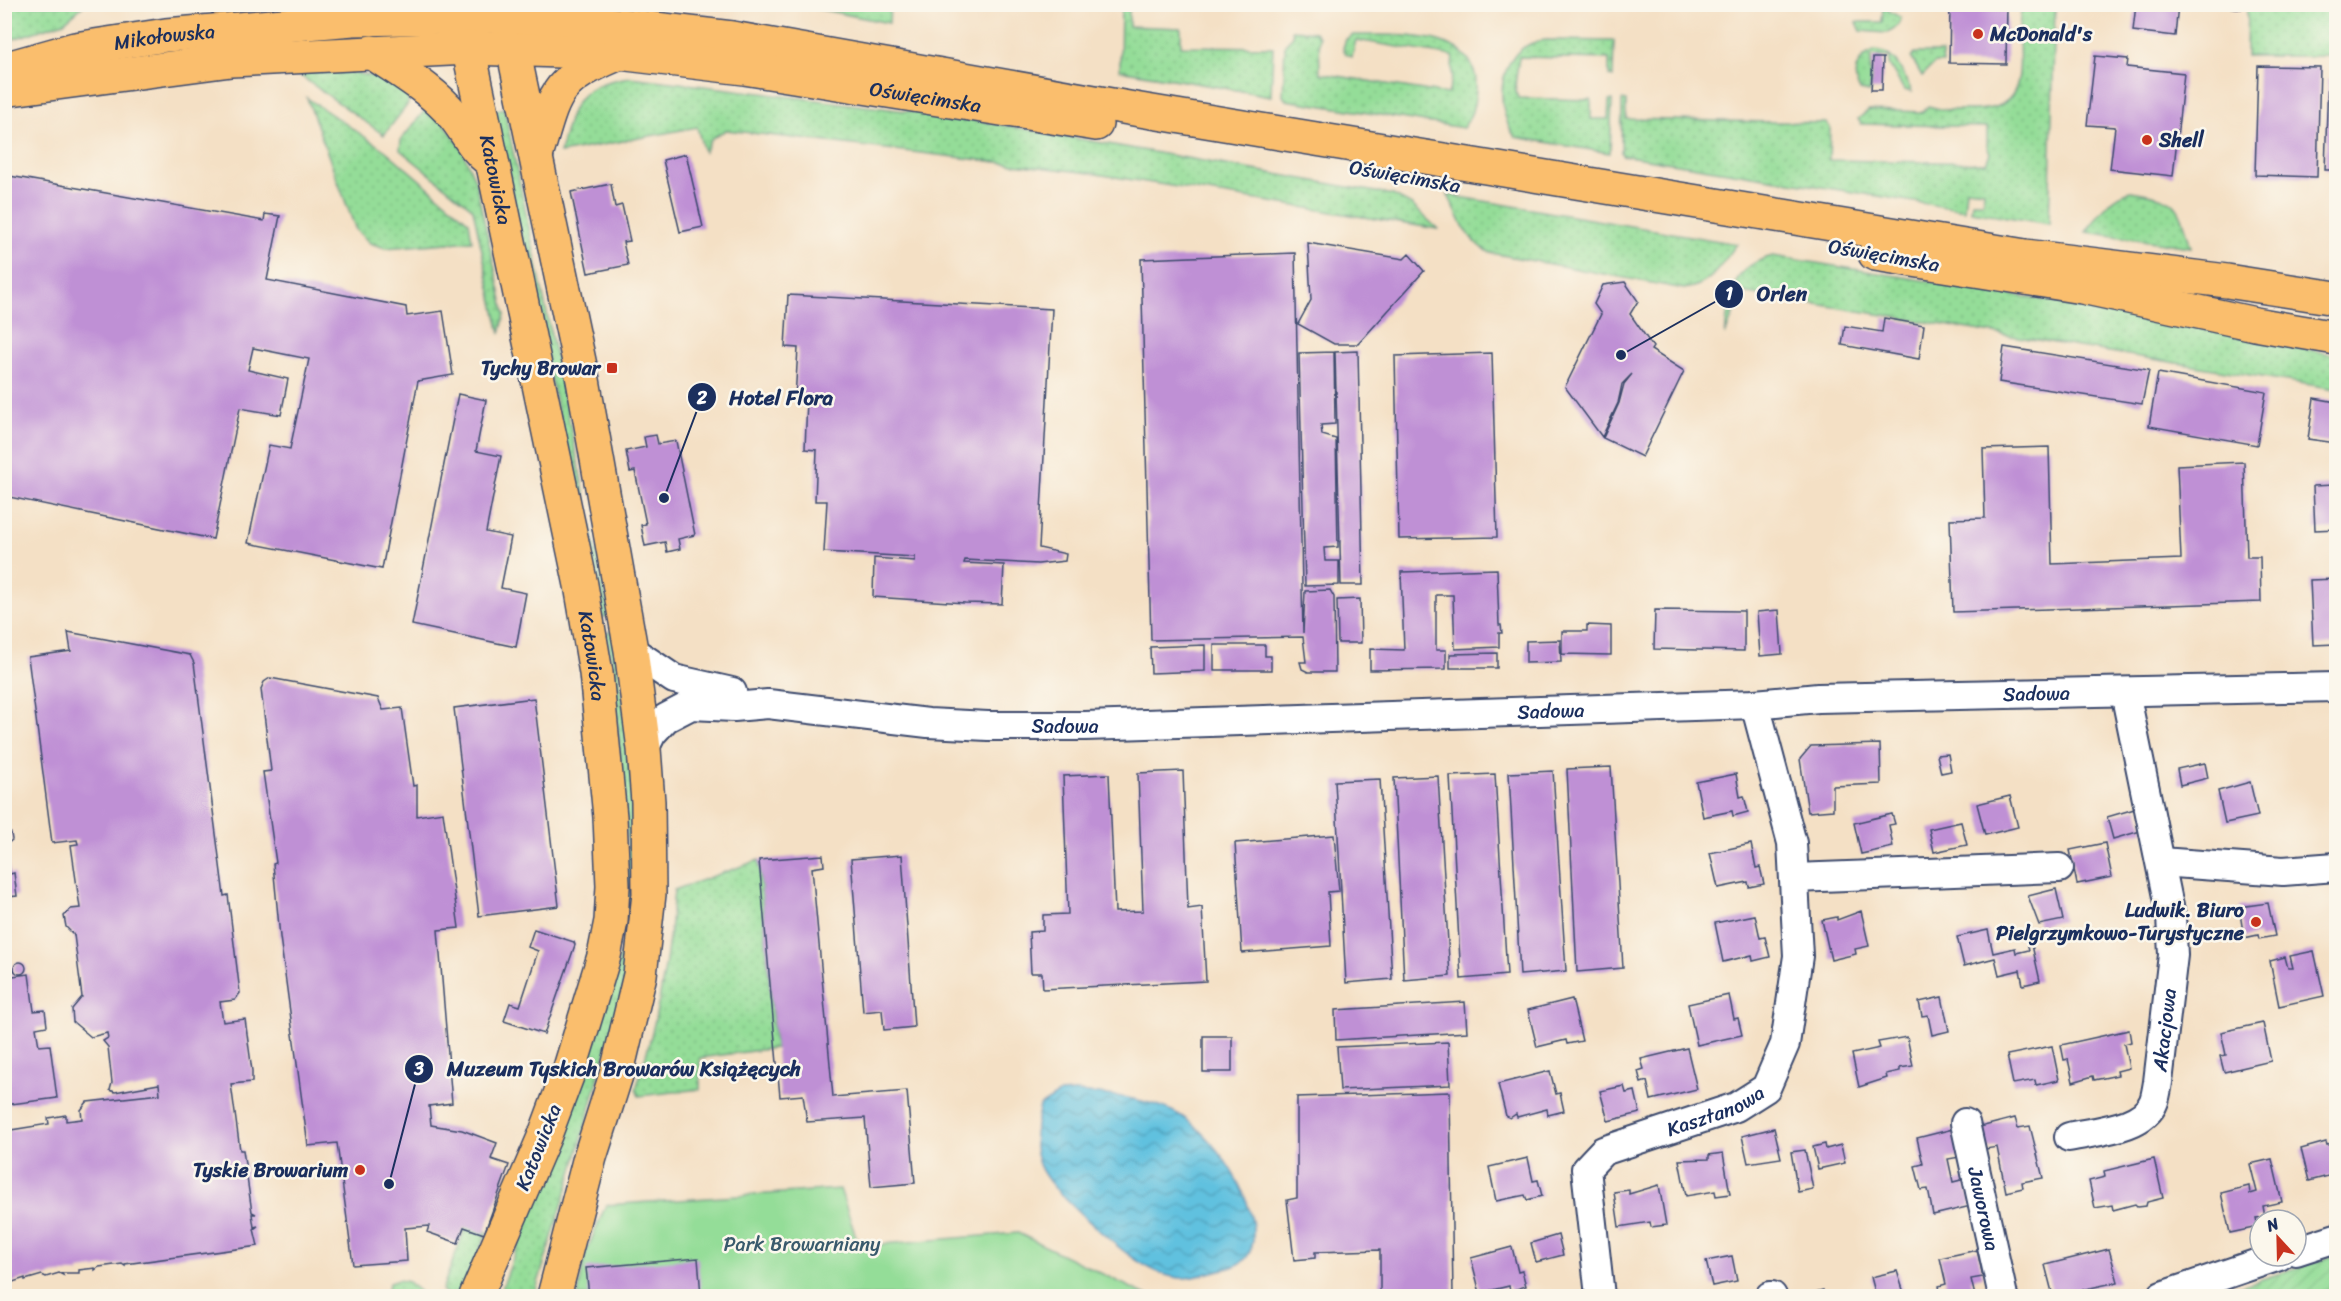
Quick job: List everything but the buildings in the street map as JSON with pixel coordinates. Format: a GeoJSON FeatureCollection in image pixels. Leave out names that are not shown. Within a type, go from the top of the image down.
{"type":"FeatureCollection","features":[{"type":"Feature","properties":{"kind":"main road"},"geometry":{"type":"LineString","coordinates":[[353,19],[381,4]]}},
{"type":"Feature","properties":{"kind":"main road"},"geometry":{"type":"LineString","coordinates":[[597,4],[658,29]]}},
{"type":"Feature","properties":{"kind":"main road","name":"Mikołowska"},"geometry":{"type":"LineString","coordinates":[[4,90],[231,60],[372,52],[506,10]]}},
{"type":"Feature","properties":{"kind":"main road","name":"Oświęcimska"},"geometry":{"type":"LineString","coordinates":[[506,10],[732,38],[1174,115],[2025,256],[2227,281],[2337,298]]}},
{"type":"Feature","properties":{"kind":"main road","name":"Katowicka"},"geometry":{"type":"LineString","coordinates":[[506,10],[583,380],[631,650],[644,749],[649,894],[640,975],[617,1072],[590,1157],[554,1296]]}},
{"type":"Feature","properties":{"kind":"main road","name":"Mikołowska"},"geometry":{"type":"LineString","coordinates":[[4,69],[75,49],[166,35],[353,19],[463,23]]}},
{"type":"Feature","properties":{"kind":"main road","name":"Oświęcimska"},"geometry":{"type":"LineString","coordinates":[[463,23],[513,49],[618,53],[744,68],[2082,287],[2255,324],[2337,338]]}},
{"type":"Feature","properties":{"kind":"main road","name":"Katowicka"},"geometry":{"type":"LineString","coordinates":[[463,23],[490,161],[581,585],[596,673],[610,818],[613,886],[604,956],[570,1068],[545,1135],[476,1296]]}},
{"type":"Feature","properties":{"kind":"main road"},"geometry":{"type":"LineString","coordinates":[[372,52],[429,90],[454,117],[476,150],[490,161]]}},
{"type":"Feature","properties":{"kind":"main road"},"geometry":{"type":"LineString","coordinates":[[536,158],[552,103],[560,88],[590,66],[618,53]]}},
{"type":"Feature","properties":{"kind":"street","name":"Sadowa"},"geometry":{"type":"LineString","coordinates":[[631,650],[648,664],[674,679],[738,694],[768,704],[928,723],[999,726],[1085,726],[1755,704],[1818,698],[2337,687]]}},
{"type":"Feature","properties":{"kind":"street","name":"Akacjowa"},"geometry":{"type":"LineString","coordinates":[[2069,1137],[2129,1123],[2147,1112],[2154,1102],[2174,955],[2171,916],[2161,862],[2125,692]]}},
{"type":"Feature","properties":{"kind":"street","name":"Sadowa"},"geometry":{"type":"LineString","coordinates":[[644,749],[652,733],[678,709],[691,705],[734,707],[768,704]]}},
{"type":"Feature","properties":{"kind":"street","name":"Kasztanowa"},"geometry":{"type":"LineString","coordinates":[[1600,1296],[1586,1169],[1603,1151],[1736,1107],[1766,1088],[1785,1044],[1798,956],[1792,843],[1755,704]]}},
{"type":"Feature","properties":{"kind":"street"},"geometry":{"type":"LineString","coordinates":[[2161,862],[2283,871],[2337,867]]}},
{"type":"Feature","properties":{"kind":"street"},"geometry":{"type":"LineString","coordinates":[[1794,878],[2059,868]]}},
{"type":"Feature","properties":{"kind":"street","name":"Jaworowa"},"geometry":{"type":"LineString","coordinates":[[1965,1123],[2003,1296]]}},
{"type":"Feature","properties":{"kind":"street"},"geometry":{"type":"LineString","coordinates":[[2308,1247],[2337,1238]]}},
{"type":"Feature","properties":{"kind":"street"},"geometry":{"type":"LineString","coordinates":[[2162,1296],[2248,1267]]}},
{"type":"Feature","properties":{"kind":"green space"},"geometry":{"type":"Polygon","coordinates":[[[5,5],[78,5],[82,7],[64,22],[5,42],[5,5]]]}},
{"type":"Feature","properties":{"kind":"green space"},"geometry":{"type":"Polygon","coordinates":[[[798,5],[890,5],[889,23],[798,5]]]}},
{"type":"Feature","properties":{"kind":"green space"},"geometry":{"type":"Polygon","coordinates":[[[1121,5],[1129,5],[1129,26],[1181,28],[1181,46],[1273,47],[1271,96],[1120,70],[1121,5]]]}},
{"type":"Feature","properties":{"kind":"green space"},"geometry":{"type":"Polygon","coordinates":[[[2023,5],[2055,5],[2049,224],[1971,211],[1972,202],[1983,202],[1984,191],[1966,189],[1964,210],[1622,155],[1622,100],[1626,101],[1626,119],[1826,123],[1830,127],[1829,160],[1986,163],[1990,153],[1987,146],[1987,127],[1861,124],[1858,119],[1869,110],[1923,112],[1928,106],[1974,110],[1995,107],[2009,99],[2016,87],[2019,72],[2020,21],[2023,5]]]}},
{"type":"Feature","properties":{"kind":"green space"},"geometry":{"type":"Polygon","coordinates":[[[2247,5],[2336,5],[2336,56],[2246,56],[2247,5]]]}},
{"type":"Feature","properties":{"kind":"green space"},"geometry":{"type":"Polygon","coordinates":[[[1883,7],[1901,18],[1898,26],[1886,33],[1861,31],[1857,22],[1882,22],[1883,7]]]}},
{"type":"Feature","properties":{"kind":"green space"},"geometry":{"type":"Polygon","coordinates":[[[1292,30],[1315,32],[1319,37],[1320,73],[1447,94],[1451,81],[1453,56],[1356,40],[1352,57],[1346,54],[1343,48],[1346,39],[1353,35],[1411,36],[1450,45],[1465,55],[1474,70],[1476,95],[1469,119],[1463,128],[1286,100],[1283,96],[1285,44],[1293,36],[1292,30]]]}},
{"type":"Feature","properties":{"kind":"green space"},"geometry":{"type":"Polygon","coordinates":[[[1546,40],[1614,41],[1613,77],[1609,76],[1609,59],[1519,57],[1515,83],[1518,98],[1591,100],[1591,119],[1608,119],[1609,101],[1612,100],[1610,153],[1515,137],[1503,108],[1504,78],[1509,64],[1518,52],[1530,44],[1546,40]]]}},
{"type":"Feature","properties":{"kind":"green space"},"geometry":{"type":"Polygon","coordinates":[[[1874,51],[1882,52],[1894,59],[1912,92],[1904,90],[1889,64],[1890,57],[1871,56],[1870,92],[1860,90],[1856,78],[1857,67],[1863,58],[1874,51]]]}},
{"type":"Feature","properties":{"kind":"green space"},"geometry":{"type":"Polygon","coordinates":[[[1915,53],[1942,53],[1943,63],[1935,63],[1922,76],[1911,57],[1915,53]]]}},
{"type":"Feature","properties":{"kind":"green space"},"geometry":{"type":"Polygon","coordinates":[[[333,70],[379,77],[410,88],[408,104],[384,135],[295,72],[333,70]]]}},
{"type":"Feature","properties":{"kind":"green space"},"geometry":{"type":"Polygon","coordinates":[[[630,77],[963,118],[1393,195],[1412,205],[1438,229],[1090,173],[726,130],[712,138],[704,152],[697,127],[560,153],[568,122],[579,100],[598,85],[630,77]]]}},
{"type":"Feature","properties":{"kind":"green space"},"geometry":{"type":"Polygon","coordinates":[[[307,98],[386,151],[469,222],[472,241],[385,248],[370,243],[356,230],[307,98]]]}},
{"type":"Feature","properties":{"kind":"green space"},"geometry":{"type":"Polygon","coordinates":[[[430,104],[460,145],[475,180],[505,314],[500,334],[473,209],[400,150],[401,140],[430,104]]]}},
{"type":"Feature","properties":{"kind":"green space"},"geometry":{"type":"Polygon","coordinates":[[[504,108],[610,616],[602,618],[494,111],[504,108]]]}},
{"type":"Feature","properties":{"kind":"green space"},"geometry":{"type":"Polygon","coordinates":[[[2131,191],[2159,197],[2174,205],[2183,220],[2191,247],[2086,232],[2111,202],[2131,191]]]}},
{"type":"Feature","properties":{"kind":"green space"},"geometry":{"type":"Polygon","coordinates":[[[1448,195],[1737,244],[1709,279],[1694,287],[1684,289],[1491,253],[1483,249],[1470,236],[1448,195]]]}},
{"type":"Feature","properties":{"kind":"green space"},"geometry":{"type":"Polygon","coordinates":[[[1773,256],[2100,309],[2336,355],[2336,389],[1742,292],[1725,335],[1731,296],[1740,275],[1748,267],[1773,256]]]}},
{"type":"Feature","properties":{"kind":"green space"},"geometry":{"type":"Polygon","coordinates":[[[613,631],[630,752],[637,888],[623,989],[575,1163],[534,1296],[499,1296],[599,1031],[625,937],[628,848],[612,661],[605,633],[613,631]]]}},
{"type":"Feature","properties":{"kind":"green space"},"geometry":{"type":"Polygon","coordinates":[[[759,860],[775,1048],[700,1058],[700,1089],[639,1096],[636,1089],[661,991],[674,890],[759,860]]]}},
{"type":"Feature","properties":{"kind":"green space","name":"Park Browarniany"},"geometry":{"type":"Polygon","coordinates":[[[840,1189],[859,1246],[1018,1233],[1148,1296],[578,1296],[585,1255],[606,1205],[840,1189]]]}},
{"type":"Feature","properties":{"kind":"green space"},"geometry":{"type":"Polygon","coordinates":[[[466,1226],[487,1232],[461,1296],[449,1296],[442,1290],[466,1226]]]}},
{"type":"Feature","properties":{"kind":"green space"},"geometry":{"type":"Polygon","coordinates":[[[2336,1255],[2336,1296],[2210,1296],[2296,1268],[2308,1268],[2308,1264],[2336,1255]]]}},
{"type":"Feature","properties":{"kind":"green space"},"geometry":{"type":"Polygon","coordinates":[[[398,1280],[408,1282],[425,1296],[387,1296],[389,1283],[398,1280]]]}},
{"type":"Feature","properties":{"kind":"water"},"geometry":{"type":"Polygon","coordinates":[[[1075,1092],[1125,1097],[1160,1106],[1187,1120],[1203,1134],[1231,1171],[1250,1212],[1253,1232],[1251,1249],[1246,1258],[1235,1266],[1195,1277],[1167,1276],[1128,1254],[1068,1202],[1041,1168],[1036,1156],[1036,1126],[1040,1106],[1060,1093],[1075,1092]]]}},
{"type":"Feature","properties":{"kind":"place","name":"McDonald's"},"geometry":{"type":"Point","coordinates":[1978,34]}},
{"type":"Feature","properties":{"kind":"place","name":"Shell"},"geometry":{"type":"Point","coordinates":[2147,140]}},
{"type":"Feature","properties":{"kind":"place","name":"Orlen"},"geometry":{"type":"Point","coordinates":[1621,355]}},
{"type":"Feature","properties":{"kind":"place","name":"Tychy Browar"},"geometry":{"type":"Point","coordinates":[612,368]}},
{"type":"Feature","properties":{"kind":"place","name":"Hotel Flora"},"geometry":{"type":"Point","coordinates":[664,498]}},
{"type":"Feature","properties":{"kind":"place","name":"Ludwik. Biuro Pielgrzymkowo-Turystyczne"},"geometry":{"type":"Point","coordinates":[2256,922]}},
{"type":"Feature","properties":{"kind":"place","name":"Tyskie Browarium"},"geometry":{"type":"Point","coordinates":[360,1170]}},
{"type":"Feature","properties":{"kind":"place","name":"Muzeum Tyskich Browarów Książęcych"},"geometry":{"type":"Point","coordinates":[389,1184]}}]}
